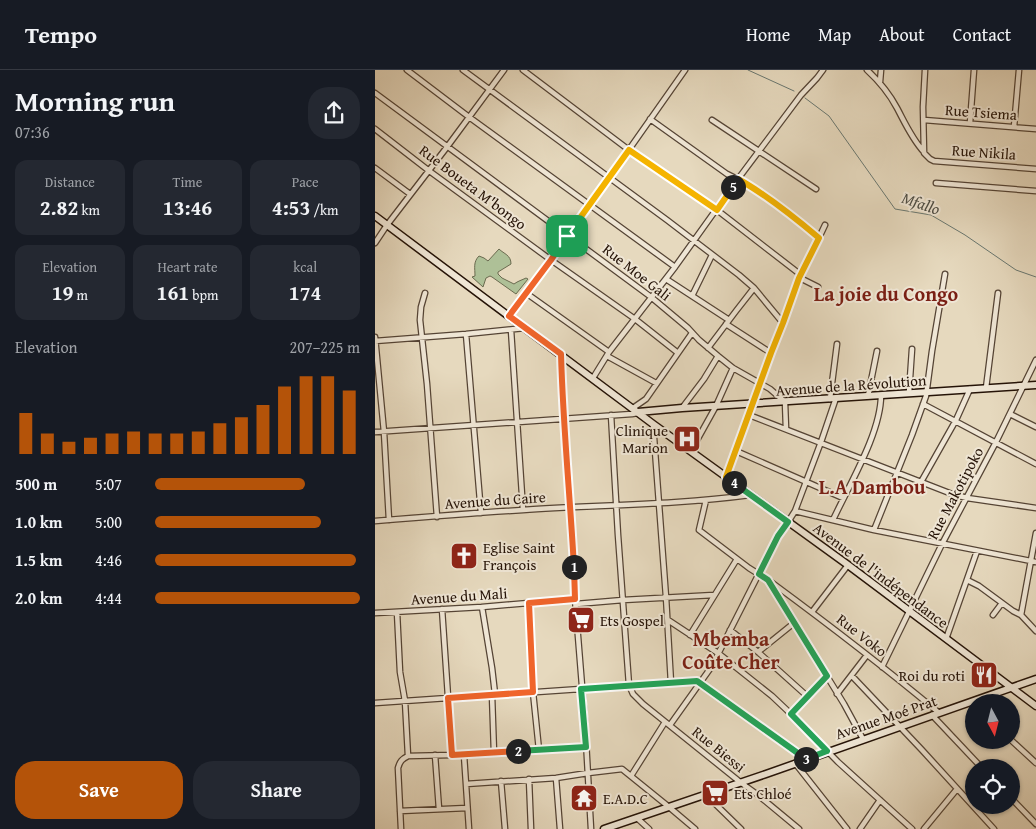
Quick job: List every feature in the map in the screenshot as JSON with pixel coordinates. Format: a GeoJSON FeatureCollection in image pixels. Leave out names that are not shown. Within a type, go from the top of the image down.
{"type":"FeatureCollection","features":[{"type":"Feature","properties":{"kind":"street"},"geometry":{"type":"LineString","coordinates":[[407,70],[675,267]]}},
{"type":"Feature","properties":{"kind":"street"},"geometry":{"type":"LineString","coordinates":[[463,70],[754,288],[783,323]]}},
{"type":"Feature","properties":{"kind":"street"},"geometry":{"type":"LineString","coordinates":[[375,243],[387,224],[504,70]]}},
{"type":"Feature","properties":{"kind":"street"},"geometry":{"type":"LineString","coordinates":[[523,70],[629,150],[717,210],[800,277],[818,287]]}},
{"type":"Feature","properties":{"kind":"street"},"geometry":{"type":"LineString","coordinates":[[509,316],[551,260],[685,70]]}},
{"type":"Feature","properties":{"kind":"street"},"geometry":{"type":"LineString","coordinates":[[593,378],[608,354],[675,267],[738,179],[801,95],[823,70]]}},
{"type":"Feature","properties":{"kind":"street"},"geometry":{"type":"LineString","coordinates":[[867,70],[880,82],[897,107],[917,144],[924,152]]}},
{"type":"Feature","properties":{"kind":"street"},"geometry":{"type":"LineString","coordinates":[[880,82],[881,70]]}},
{"type":"Feature","properties":{"kind":"street"},"geometry":{"type":"LineString","coordinates":[[924,152],[923,101],[925,70]]}},
{"type":"Feature","properties":{"kind":"street"},"geometry":{"type":"LineString","coordinates":[[970,123],[974,70]]}},
{"type":"Feature","properties":{"kind":"street"},"geometry":{"type":"LineString","coordinates":[[1014,127],[1019,70]]}},
{"type":"Feature","properties":{"kind":"street","name":"Rue Moe Gali"},"geometry":{"type":"LineString","coordinates":[[375,93],[651,297],[733,368],[770,389],[785,404]]}},
{"type":"Feature","properties":{"kind":"street"},"geometry":{"type":"LineString","coordinates":[[651,119],[727,174],[747,184],[793,216],[819,238]]}},
{"type":"Feature","properties":{"kind":"street"},"geometry":{"type":"LineString","coordinates":[[712,120],[816,188]]}},
{"type":"Feature","properties":{"kind":"street","name":"Rue Tsiema"},"geometry":{"type":"LineString","coordinates":[[924,120],[1036,129]]}},
{"type":"Feature","properties":{"kind":"street","name":"Rue Boueta M'bongo"},"geometry":{"type":"LineString","coordinates":[[375,129],[551,260],[635,319],[677,353]]}},
{"type":"Feature","properties":{"kind":"street","name":"Rue Nikila"},"geometry":{"type":"LineString","coordinates":[[924,152],[930,159],[935,161],[1036,169]]}},
{"type":"Feature","properties":{"kind":"street"},"geometry":{"type":"LineString","coordinates":[[375,168],[411,194]]}},
{"type":"Feature","properties":{"kind":"street"},"geometry":{"type":"LineString","coordinates":[[936,182],[1036,190]]}},
{"type":"Feature","properties":{"kind":"street","name":"Avenue de l'indépendance"},"geometry":{"type":"LineString","coordinates":[[375,216],[593,378],[637,413],[848,565],[1011,687]]}},
{"type":"Feature","properties":{"kind":"street"},"geometry":{"type":"LineString","coordinates":[[726,477],[800,277],[825,224]]}},
{"type":"Feature","properties":{"kind":"street"},"geometry":{"type":"LineString","coordinates":[[692,296],[712,255]]}},
{"type":"Feature","properties":{"kind":"street"},"geometry":{"type":"LineString","coordinates":[[874,530],[926,394],[945,274]]}},
{"type":"Feature","properties":{"kind":"street"},"geometry":{"type":"LineString","coordinates":[[666,279],[771,353]]}},
{"type":"Feature","properties":{"kind":"street"},"geometry":{"type":"LineString","coordinates":[[708,348],[754,288]]}},
{"type":"Feature","properties":{"kind":"street"},"geometry":{"type":"LineString","coordinates":[[527,293],[608,354],[656,383]]}},
{"type":"Feature","properties":{"kind":"street"},"geometry":{"type":"LineString","coordinates":[[986,388],[998,293]]}},
{"type":"Feature","properties":{"kind":"street"},"geometry":{"type":"LineString","coordinates":[[425,294],[420,313],[437,516]]}},
{"type":"Feature","properties":{"kind":"street"},"geometry":{"type":"LineString","coordinates":[[389,520],[384,432],[375,340],[526,328]]}},
{"type":"Feature","properties":{"kind":"street"},"geometry":{"type":"LineString","coordinates":[[511,330],[523,510]]}},
{"type":"Feature","properties":{"kind":"street"},"geometry":{"type":"LineString","coordinates":[[637,413],[641,404],[692,333]]}},
{"type":"Feature","properties":{"kind":"street"},"geometry":{"type":"LineString","coordinates":[[466,334],[481,513]]}},
{"type":"Feature","properties":{"kind":"street"},"geometry":{"type":"LineString","coordinates":[[669,725],[718,653],[778,536],[795,511],[821,442],[834,400],[837,344]]}},
{"type":"Feature","properties":{"kind":"street"},"geometry":{"type":"LineString","coordinates":[[909,393],[912,349]]}},
{"type":"Feature","properties":{"kind":"street"},"geometry":{"type":"LineString","coordinates":[[868,396],[877,351]]}},
{"type":"Feature","properties":{"kind":"street"},"geometry":{"type":"LineString","coordinates":[[561,354],[575,602],[591,829]]}},
{"type":"Feature","properties":{"kind":"street"},"geometry":{"type":"LineString","coordinates":[[682,408],[718,356]]}},
{"type":"Feature","properties":{"kind":"street","name":"Rue Makotipoko"},"geometry":{"type":"LineString","coordinates":[[882,666],[1036,360]]}},
{"type":"Feature","properties":{"kind":"street"},"geometry":{"type":"LineString","coordinates":[[691,451],[715,408],[733,368]]}},
{"type":"Feature","properties":{"kind":"street","name":"Avenue de la Révolution"},"geometry":{"type":"LineString","coordinates":[[637,413],[1036,387]]}},
{"type":"Feature","properties":{"kind":"street","name":"Avenue de la Révolution"},"geometry":{"type":"LineString","coordinates":[[970,391],[986,388],[1022,388]]}},
{"type":"Feature","properties":{"kind":"street"},"geometry":{"type":"LineString","coordinates":[[921,482],[970,391]]}},
{"type":"Feature","properties":{"kind":"street","name":"Avenue de la Révolution"},"geometry":{"type":"LineString","coordinates":[[834,400],[909,393],[926,394]]}},
{"type":"Feature","properties":{"kind":"street"},"geometry":{"type":"LineString","coordinates":[[833,520],[875,427],[881,397]]}},
{"type":"Feature","properties":{"kind":"street"},"geometry":{"type":"LineString","coordinates":[[785,404],[785,429]]}},
{"type":"Feature","properties":{"kind":"street"},"geometry":{"type":"LineString","coordinates":[[923,404],[1036,464]]}},
{"type":"Feature","properties":{"kind":"street","name":"Avenue de la Révolution"},"geometry":{"type":"LineString","coordinates":[[375,432],[611,416],[682,408],[715,408]]}},
{"type":"Feature","properties":{"kind":"street"},"geometry":{"type":"LineString","coordinates":[[1010,414],[1036,427]]}},
{"type":"Feature","properties":{"kind":"street"},"geometry":{"type":"LineString","coordinates":[[749,415],[897,473],[967,498],[1036,508]]}},
{"type":"Feature","properties":{"kind":"street"},"geometry":{"type":"LineString","coordinates":[[611,416],[629,685]]}},
{"type":"Feature","properties":{"kind":"street"},"geometry":{"type":"LineString","coordinates":[[653,424],[671,682]]}},
{"type":"Feature","properties":{"kind":"street"},"geometry":{"type":"LineString","coordinates":[[736,451],[843,498]]}},
{"type":"Feature","properties":{"kind":"street","name":"Avenue du Caire"},"geometry":{"type":"LineString","coordinates":[[375,521],[523,510],[706,500],[751,494]]}},
{"type":"Feature","properties":{"kind":"street","name":"Rue Voko"},"geometry":{"type":"LineString","coordinates":[[706,500],[699,530],[812,612],[882,666],[935,714],[974,759]]}},
{"type":"Feature","properties":{"kind":"street"},"geometry":{"type":"LineString","coordinates":[[795,511],[874,530],[1033,561]]}},
{"type":"Feature","properties":{"kind":"street"},"geometry":{"type":"LineString","coordinates":[[1021,615],[1033,561],[1036,533]]}},
{"type":"Feature","properties":{"kind":"street"},"geometry":{"type":"LineString","coordinates":[[946,639],[977,550]]}},
{"type":"Feature","properties":{"kind":"street"},"geometry":{"type":"LineString","coordinates":[[690,635],[737,558]]}},
{"type":"Feature","properties":{"kind":"street"},"geometry":{"type":"LineString","coordinates":[[812,612],[848,565]]}},
{"type":"Feature","properties":{"kind":"street"},"geometry":{"type":"LineString","coordinates":[[768,580],[863,739]]}},
{"type":"Feature","properties":{"kind":"street"},"geometry":{"type":"LineString","coordinates":[[967,580],[1021,615],[1036,631]]}},
{"type":"Feature","properties":{"kind":"street","name":"Avenue du Mali"},"geometry":{"type":"LineString","coordinates":[[375,613],[529,603],[714,595]]}},
{"type":"Feature","properties":{"kind":"street"},"geometry":{"type":"LineString","coordinates":[[529,603],[533,692],[539,750]]}},
{"type":"Feature","properties":{"kind":"street"},"geometry":{"type":"LineString","coordinates":[[993,615],[1002,603]]}},
{"type":"Feature","properties":{"kind":"street"},"geometry":{"type":"LineString","coordinates":[[482,607],[492,668],[494,753]]}},
{"type":"Feature","properties":{"kind":"street"},"geometry":{"type":"LineString","coordinates":[[442,609],[452,755]]}},
{"type":"Feature","properties":{"kind":"street"},"geometry":{"type":"LineString","coordinates":[[397,612],[400,672],[405,701],[408,756]]}},
{"type":"Feature","properties":{"kind":"street"},"geometry":{"type":"LineString","coordinates":[[667,620],[718,653],[772,696],[827,751],[912,829]]}},
{"type":"Feature","properties":{"kind":"street"},"geometry":{"type":"LineString","coordinates":[[758,652],[794,623]]}},
{"type":"Feature","properties":{"kind":"street"},"geometry":{"type":"LineString","coordinates":[[730,630],[758,652],[807,696]]}},
{"type":"Feature","properties":{"kind":"street"},"geometry":{"type":"LineString","coordinates":[[837,694],[867,656]]}},
{"type":"Feature","properties":{"kind":"street"},"geometry":{"type":"LineString","coordinates":[[791,714],[827,676]]}},
{"type":"Feature","properties":{"kind":"street"},"geometry":{"type":"LineString","coordinates":[[852,676],[994,829]]}},
{"type":"Feature","properties":{"kind":"street","name":"Avenue Moé Prat"},"geometry":{"type":"LineString","coordinates":[[994,694],[1036,679]]}},
{"type":"Feature","properties":{"kind":"street"},"geometry":{"type":"LineString","coordinates":[[375,703],[671,682],[698,682],[805,760]]}},
{"type":"Feature","properties":{"kind":"street","name":"Rue Biessi"},"geometry":{"type":"LineString","coordinates":[[629,685],[636,698],[799,829]]}},
{"type":"Feature","properties":{"kind":"street"},"geometry":{"type":"LineString","coordinates":[[1011,687],[1036,706]]}},
{"type":"Feature","properties":{"kind":"street","name":"Avenue Moé Prat"},"geometry":{"type":"LineString","coordinates":[[603,829],[898,726],[965,705]]}},
{"type":"Feature","properties":{"kind":"street"},"geometry":{"type":"LineString","coordinates":[[631,776],[665,722]]}},
{"type":"Feature","properties":{"kind":"street"},"geometry":{"type":"LineString","coordinates":[[401,829],[398,768],[402,758],[408,756],[464,755],[586,747]]}},
{"type":"Feature","properties":{"kind":"street"},"geometry":{"type":"LineString","coordinates":[[1020,748],[1036,763]]}},
{"type":"Feature","properties":{"kind":"street"},"geometry":{"type":"LineString","coordinates":[[435,755],[439,809]]}},
{"type":"Feature","properties":{"kind":"street"},"geometry":{"type":"LineString","coordinates":[[464,755],[469,829]]}},
{"type":"Feature","properties":{"kind":"street"},"geometry":{"type":"LineString","coordinates":[[795,763],[847,829]]}},
{"type":"Feature","properties":{"kind":"street"},"geometry":{"type":"LineString","coordinates":[[466,784],[556,778],[622,769],[695,829]]}},
{"type":"Feature","properties":{"kind":"street"},"geometry":{"type":"LineString","coordinates":[[556,778],[560,829]]}},
{"type":"Feature","properties":{"kind":"street"},"geometry":{"type":"LineString","coordinates":[[529,780],[531,829]]}},
{"type":"Feature","properties":{"kind":"street"},"geometry":{"type":"LineString","coordinates":[[501,781],[505,829]]}},
{"type":"Feature","properties":{"kind":"street"},"geometry":{"type":"LineString","coordinates":[[924,829],[957,789]]}},
{"type":"Feature","properties":{"kind":"street"},"geometry":{"type":"LineString","coordinates":[[705,794],[741,829]]}},
{"type":"Feature","properties":{"kind":"street"},"geometry":{"type":"LineString","coordinates":[[860,829],[880,800]]}},
{"type":"Feature","properties":{"kind":"street"},"geometry":{"type":"LineString","coordinates":[[1020,807],[1036,824]]}},
{"type":"Feature","properties":{"kind":"street"},"geometry":{"type":"LineString","coordinates":[[400,811],[467,808]]}},
{"type":"Feature","properties":{"kind":"street"},"geometry":{"type":"LineString","coordinates":[[637,818],[649,829]]}},
{"type":"Feature","properties":{"kind":"green space"},"geometry":{"type":"Polygon","coordinates":[[[499,249],[509,257],[511,264],[498,272],[498,274],[514,284],[526,278],[528,279],[516,294],[490,276],[486,278],[483,287],[472,277],[475,276],[477,258],[479,256],[488,261],[499,249]]]}},
{"type":"Feature","properties":{"kind":"waterway","name":"Mfallo"},"geometry":{"type":"LineString","coordinates":[[748,70],[794,91]]}},
{"type":"Feature","properties":{"kind":"waterway","name":"Mfallo"},"geometry":{"type":"LineString","coordinates":[[805,98],[829,116],[895,209],[931,215],[965,235],[1016,270],[1036,277]]}},
{"type":"Feature","properties":{"kind":"place","name":"Clinique Marion"},"geometry":{"type":"Point","coordinates":[687,439]}},
{"type":"Feature","properties":{"kind":"place","name":"Eglise Saint François"},"geometry":{"type":"Point","coordinates":[464,556]}},
{"type":"Feature","properties":{"kind":"place","name":"Ets Gospel"},"geometry":{"type":"Point","coordinates":[581,620]}},
{"type":"Feature","properties":{"kind":"place","name":"Roi du roti"},"geometry":{"type":"Point","coordinates":[984,675]}},
{"type":"Feature","properties":{"kind":"place","name":"Ets Chloé"},"geometry":{"type":"Point","coordinates":[715,793]}},
{"type":"Feature","properties":{"kind":"place","name":"E.A.D.C"},"geometry":{"type":"Point","coordinates":[584,798]}},
{"type":"Feature","properties":{"kind":"district","name":"La joie du Congo"},"geometry":{"type":"Point","coordinates":[886,293]}},
{"type":"Feature","properties":{"kind":"district","name":"L.A Dambou"},"geometry":{"type":"Point","coordinates":[872,486]}},
{"type":"Feature","properties":{"kind":"district","name":"Mbemba Coûte Cher"},"geometry":{"type":"Point","coordinates":[731,650]}},
{"type":"Feature","properties":{"kind":"route"},"geometry":{"type":"LineString","coordinates":[[629,150],[717,210],[738,179],[793,216],[819,238],[799,278],[726,477],[788,522],[778,536],[759,574],[768,580],[827,676],[791,714],[827,751],[805,760],[697,681],[581,689],[586,747],[452,755],[448,698],[533,692],[529,603],[575,599],[561,354],[509,316],[567,236],[629,150]]}}]}
